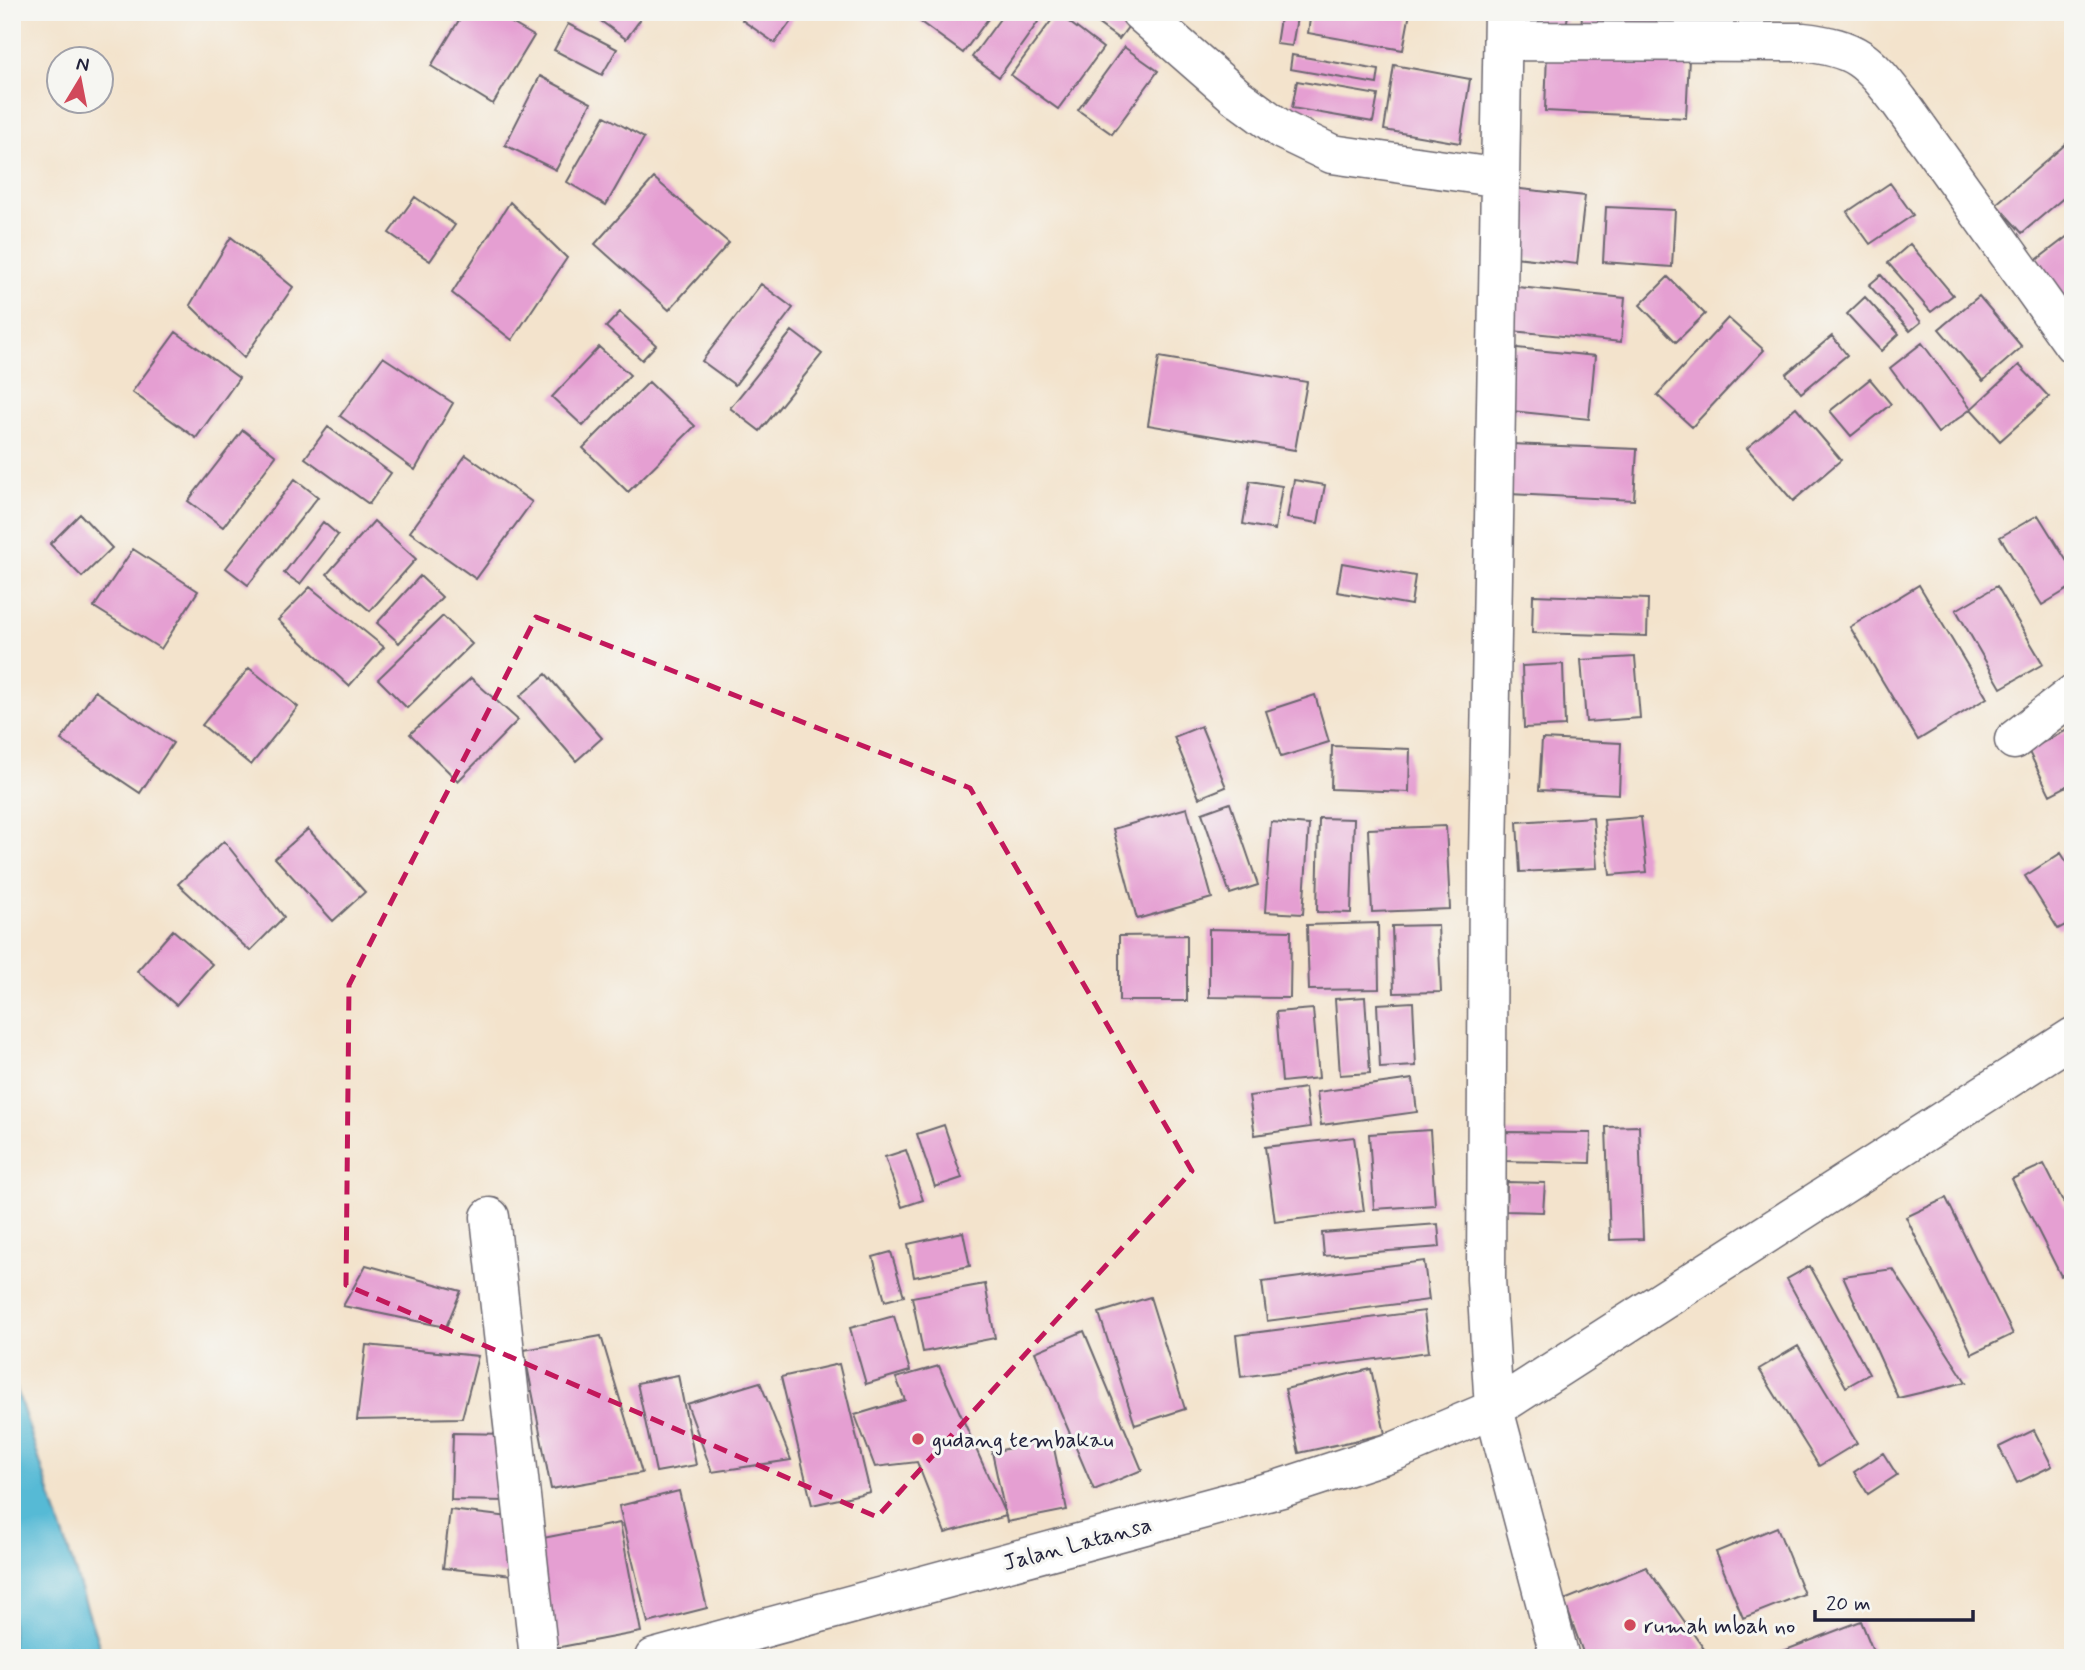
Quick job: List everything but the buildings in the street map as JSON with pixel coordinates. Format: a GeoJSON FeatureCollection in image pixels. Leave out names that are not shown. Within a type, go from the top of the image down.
{"type":"FeatureCollection","features":[{"type":"Feature","properties":{"kind":"street"},"geometry":{"type":"LineString","coordinates":[[1140,12],[1237,97],[1283,130],[1332,154],[1501,178]]}},
{"type":"Feature","properties":{"kind":"street"},"geometry":{"type":"LineString","coordinates":[[1560,1658],[1493,1409],[1486,1279],[1488,858],[1503,27],[1660,44],[1803,42],[1830,45],[1852,53],[1876,72],[1899,102],[2073,344]]}},
{"type":"Feature","properties":{"kind":"street"},"geometry":{"type":"LineString","coordinates":[[2014,740],[2073,694]]}},
{"type":"Feature","properties":{"kind":"street","name":"Jalan Latansa"},"geometry":{"type":"LineString","coordinates":[[654,1658],[1282,1488],[1395,1451],[1493,1409],[2073,1037]]}},
{"type":"Feature","properties":{"kind":"street"},"geometry":{"type":"LineString","coordinates":[[490,1217],[539,1658]]}},
{"type":"Feature","properties":{"kind":"highlighted area"},"geometry":{"type":"Polygon","coordinates":[[[536,617],[970,788],[1192,1171],[877,1517],[346,1285],[349,985],[536,617]]]}},
{"type":"Feature","properties":{"kind":"water"},"geometry":{"type":"Polygon","coordinates":[[[12,1375],[103,1658],[12,1658],[12,1375]]]}},
{"type":"Feature","properties":{"kind":"place","name":"gudang tembakau"},"geometry":{"type":"Point","coordinates":[918,1439]}},
{"type":"Feature","properties":{"kind":"place","name":"rumah mbah no"},"geometry":{"type":"Point","coordinates":[1630,1625]}}]}
